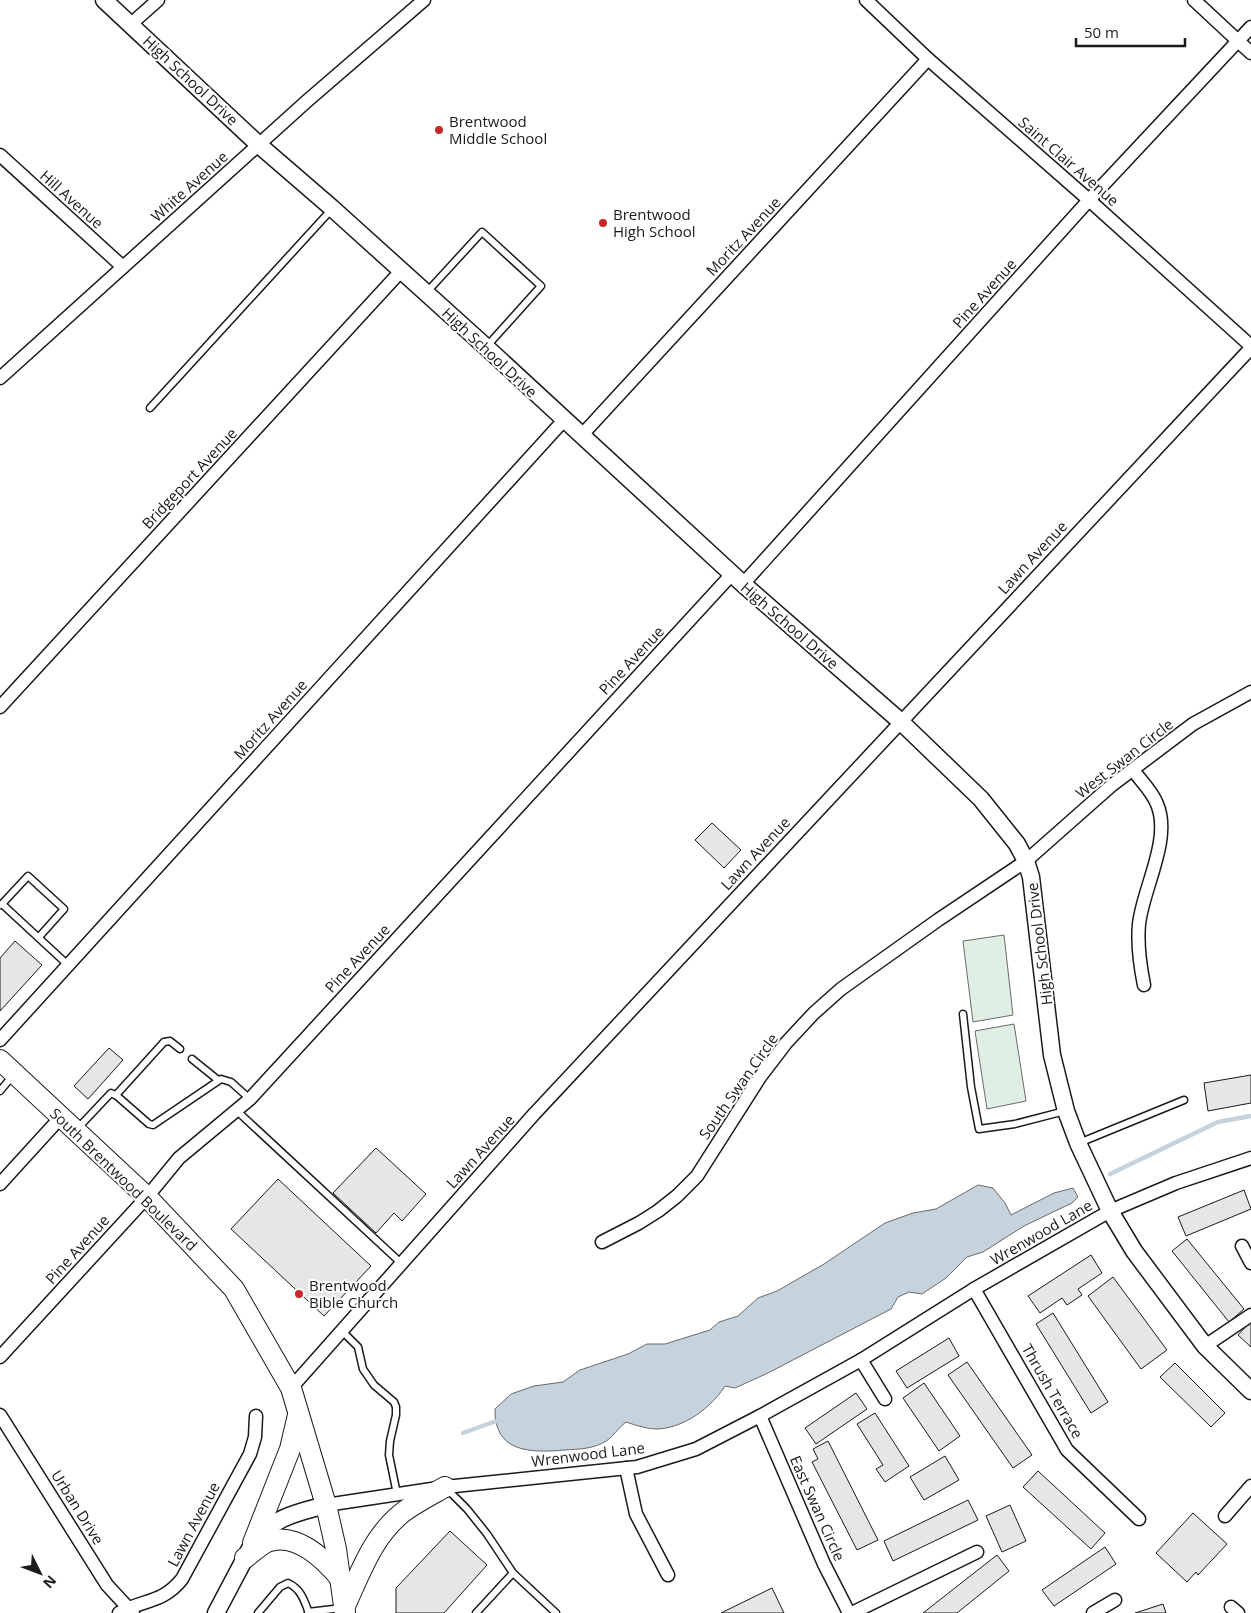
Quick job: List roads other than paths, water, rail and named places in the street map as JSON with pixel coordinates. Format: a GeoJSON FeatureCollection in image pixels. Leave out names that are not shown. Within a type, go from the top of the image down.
{"type":"FeatureCollection","features":[{"type":"Feature","properties":{"kind":"main road","name":"South Brentwood Boulevard"},"geometry":{"type":"LineString","coordinates":[[7,1067],[147,1197],[234,1289],[291,1388],[326,1505],[336,1549],[344,1610]]}},
{"type":"Feature","properties":{"kind":"main road"},"geometry":{"type":"LineString","coordinates":[[249,1551],[290,1449],[298,1413]]}},
{"type":"Feature","properties":{"kind":"main road"},"geometry":{"type":"LineString","coordinates":[[344,1610],[368,1554],[382,1533],[403,1512],[445,1487]]}},
{"type":"Feature","properties":{"kind":"main road"},"geometry":{"type":"LineString","coordinates":[[249,1551],[276,1539],[287,1539],[309,1550],[327,1563],[340,1578]]}},
{"type":"Feature","properties":{"kind":"street","name":"High School Drive"},"geometry":{"type":"LineString","coordinates":[[104,0],[259,145],[486,347],[738,579],[900,721],[981,800],[1018,844],[1031,877],[1052,1055],[1066,1111],[1078,1143],[1110,1210],[1134,1251],[1205,1346],[1251,1390]]}},
{"type":"Feature","properties":{"kind":"street"},"geometry":{"type":"LineString","coordinates":[[131,24],[158,0]]}},
{"type":"Feature","properties":{"kind":"street","name":"White Avenue"},"geometry":{"type":"LineString","coordinates":[[0,378],[307,101],[424,0]]}},
{"type":"Feature","properties":{"kind":"street","name":"Saint Clair Avenue"},"geometry":{"type":"LineString","coordinates":[[866,0],[928,58],[1089,200],[1251,347]]}},
{"type":"Feature","properties":{"kind":"street"},"geometry":{"type":"LineString","coordinates":[[1194,0],[1251,53]]}},
{"type":"Feature","properties":{"kind":"street","name":"Pine Avenue"},"geometry":{"type":"LineString","coordinates":[[0,1357],[147,1197],[179,1158],[250,1099],[738,579],[1251,27]]}},
{"type":"Feature","properties":{"kind":"street","name":"Moritz Avenue"},"geometry":{"type":"LineString","coordinates":[[581,436],[928,58]]}},
{"type":"Feature","properties":{"kind":"street","name":"Hill Avenue"},"geometry":{"type":"LineString","coordinates":[[0,155],[122,267]]}},
{"type":"Feature","properties":{"kind":"street","name":"Bridgeport Avenue"},"geometry":{"type":"LineString","coordinates":[[0,707],[401,271]]}},
{"type":"Feature","properties":{"kind":"street","name":"Lawn Avenue"},"geometry":{"type":"LineString","coordinates":[[291,1388],[535,1113],[1251,347]]}},
{"type":"Feature","properties":{"kind":"street","name":"Moritz Avenue"},"geometry":{"type":"LineString","coordinates":[[0,1040],[564,420]]}},
{"type":"Feature","properties":{"kind":"street","name":"West Swan Circle"},"geometry":{"type":"LineString","coordinates":[[1026,861],[1112,785],[1193,724],[1251,692]]}},
{"type":"Feature","properties":{"kind":"street"},"geometry":{"type":"LineString","coordinates":[[1133,770],[1158,805],[1161,824],[1155,863],[1145,893],[1139,924],[1138,946],[1144,985]]}},
{"type":"Feature","properties":{"kind":"street","name":"South Swan Circle"},"geometry":{"type":"LineString","coordinates":[[602,1242],[658,1211],[677,1196],[697,1176],[760,1077],[786,1043],[814,1013],[841,989],[938,920],[1026,861]]}},
{"type":"Feature","properties":{"kind":"street"},"geometry":{"type":"LineString","coordinates":[[0,1184],[61,1117]]}},
{"type":"Feature","properties":{"kind":"street","name":"Wrenwood Lane"},"geometry":{"type":"LineString","coordinates":[[326,1505],[445,1487],[637,1467],[696,1449],[861,1360],[974,1289],[1110,1210],[1176,1183],[1251,1158]]}},
{"type":"Feature","properties":{"kind":"street"},"geometry":{"type":"LineString","coordinates":[[1242,1246],[1251,1263]]}},
{"type":"Feature","properties":{"kind":"street","name":"Thrush Terrace"},"geometry":{"type":"LineString","coordinates":[[974,1289],[1068,1450],[1138,1519]]}},
{"type":"Feature","properties":{"kind":"street"},"geometry":{"type":"LineString","coordinates":[[1205,1346],[1251,1315]]}},
{"type":"Feature","properties":{"kind":"street"},"geometry":{"type":"LineString","coordinates":[[861,1360],[885,1399]]}},
{"type":"Feature","properties":{"kind":"street","name":"Urban Drive"},"geometry":{"type":"LineString","coordinates":[[0,1415],[107,1585],[126,1611]]}},
{"type":"Feature","properties":{"kind":"street","name":"Lawn Avenue"},"geometry":{"type":"LineString","coordinates":[[126,1611],[159,1598],[176,1587],[182,1579],[250,1454],[255,1437],[256,1416]]}},
{"type":"Feature","properties":{"kind":"street","name":"East Swan Circle"},"geometry":{"type":"LineString","coordinates":[[760,1416],[824,1564],[850,1613]]}},
{"type":"Feature","properties":{"kind":"street"},"geometry":{"type":"LineString","coordinates":[[626,1468],[636,1514],[668,1575]]}},
{"type":"Feature","properties":{"kind":"street"},"geometry":{"type":"LineString","coordinates":[[1225,1516],[1251,1486]]}},
{"type":"Feature","properties":{"kind":"street"},"geometry":{"type":"LineString","coordinates":[[216,1613],[260,1534],[289,1514],[326,1505]]}},
{"type":"Feature","properties":{"kind":"street"},"geometry":{"type":"LineString","coordinates":[[850,1613],[977,1552]]}},
{"type":"Feature","properties":{"kind":"street"},"geometry":{"type":"LineString","coordinates":[[1093,1613],[1115,1600]]}},
{"type":"Feature","properties":{"kind":"lane"},"geometry":{"type":"LineString","coordinates":[[150,408],[332,208]]}},
{"type":"Feature","properties":{"kind":"lane"},"geometry":{"type":"LineString","coordinates":[[426,293],[482,232],[541,286],[486,347]]}},
{"type":"Feature","properties":{"kind":"lane"},"geometry":{"type":"LineString","coordinates":[[38,937],[64,909],[28,876],[1,905],[68,965]]}},
{"type":"Feature","properties":{"kind":"lane"},"geometry":{"type":"LineString","coordinates":[[963,1014],[971,1087],[980,1129],[1015,1124],[1066,1111]]}},
{"type":"Feature","properties":{"kind":"lane"},"geometry":{"type":"LineString","coordinates":[[116,1095],[164,1042],[170,1041],[180,1049]]}},
{"type":"Feature","properties":{"kind":"lane"},"geometry":{"type":"LineString","coordinates":[[192,1059],[218,1080]]}},
{"type":"Feature","properties":{"kind":"lane"},"geometry":{"type":"LineString","coordinates":[[0,1091],[7,1067]]}},
{"type":"Feature","properties":{"kind":"lane"},"geometry":{"type":"LineString","coordinates":[[75,1130],[111,1094],[116,1095],[149,1124],[153,1125],[221,1079],[230,1082],[250,1099]]}},
{"type":"Feature","properties":{"kind":"lane"},"geometry":{"type":"LineString","coordinates":[[1078,1143],[1184,1100]]}},
{"type":"Feature","properties":{"kind":"lane"},"geometry":{"type":"LineString","coordinates":[[237,1111],[401,1263]]}},
{"type":"Feature","properties":{"kind":"lane"},"geometry":{"type":"LineString","coordinates":[[342,1330],[358,1347],[363,1369],[374,1385],[394,1402],[396,1407],[389,1455],[397,1494]]}},
{"type":"Feature","properties":{"kind":"lane"},"geometry":{"type":"LineString","coordinates":[[445,1487],[467,1509],[487,1534],[513,1573],[556,1613]]}},
{"type":"Feature","properties":{"kind":"lane"},"geometry":{"type":"LineString","coordinates":[[476,1613],[513,1573]]}},
{"type":"Feature","properties":{"kind":"lane"},"geometry":{"type":"LineString","coordinates":[[258,1613],[280,1587],[288,1583],[297,1588],[309,1612],[322,1609],[344,1610]]}},
{"type":"Feature","properties":{"kind":"waterway"},"geometry":{"type":"LineString","coordinates":[[1110,1174],[1218,1122],[1251,1116]]}},
{"type":"Feature","properties":{"kind":"waterway"},"geometry":{"type":"LineString","coordinates":[[463,1433],[499,1420]]}},
{"type":"Feature","properties":{"kind":"place","name":"Brentwood Middle School"},"geometry":{"type":"Point","coordinates":[439,130]}},
{"type":"Feature","properties":{"kind":"place","name":"Brentwood High School"},"geometry":{"type":"Point","coordinates":[603,223]}},
{"type":"Feature","properties":{"kind":"place","name":"Brentwood Bible Church"},"geometry":{"type":"Point","coordinates":[299,1294]}}]}
